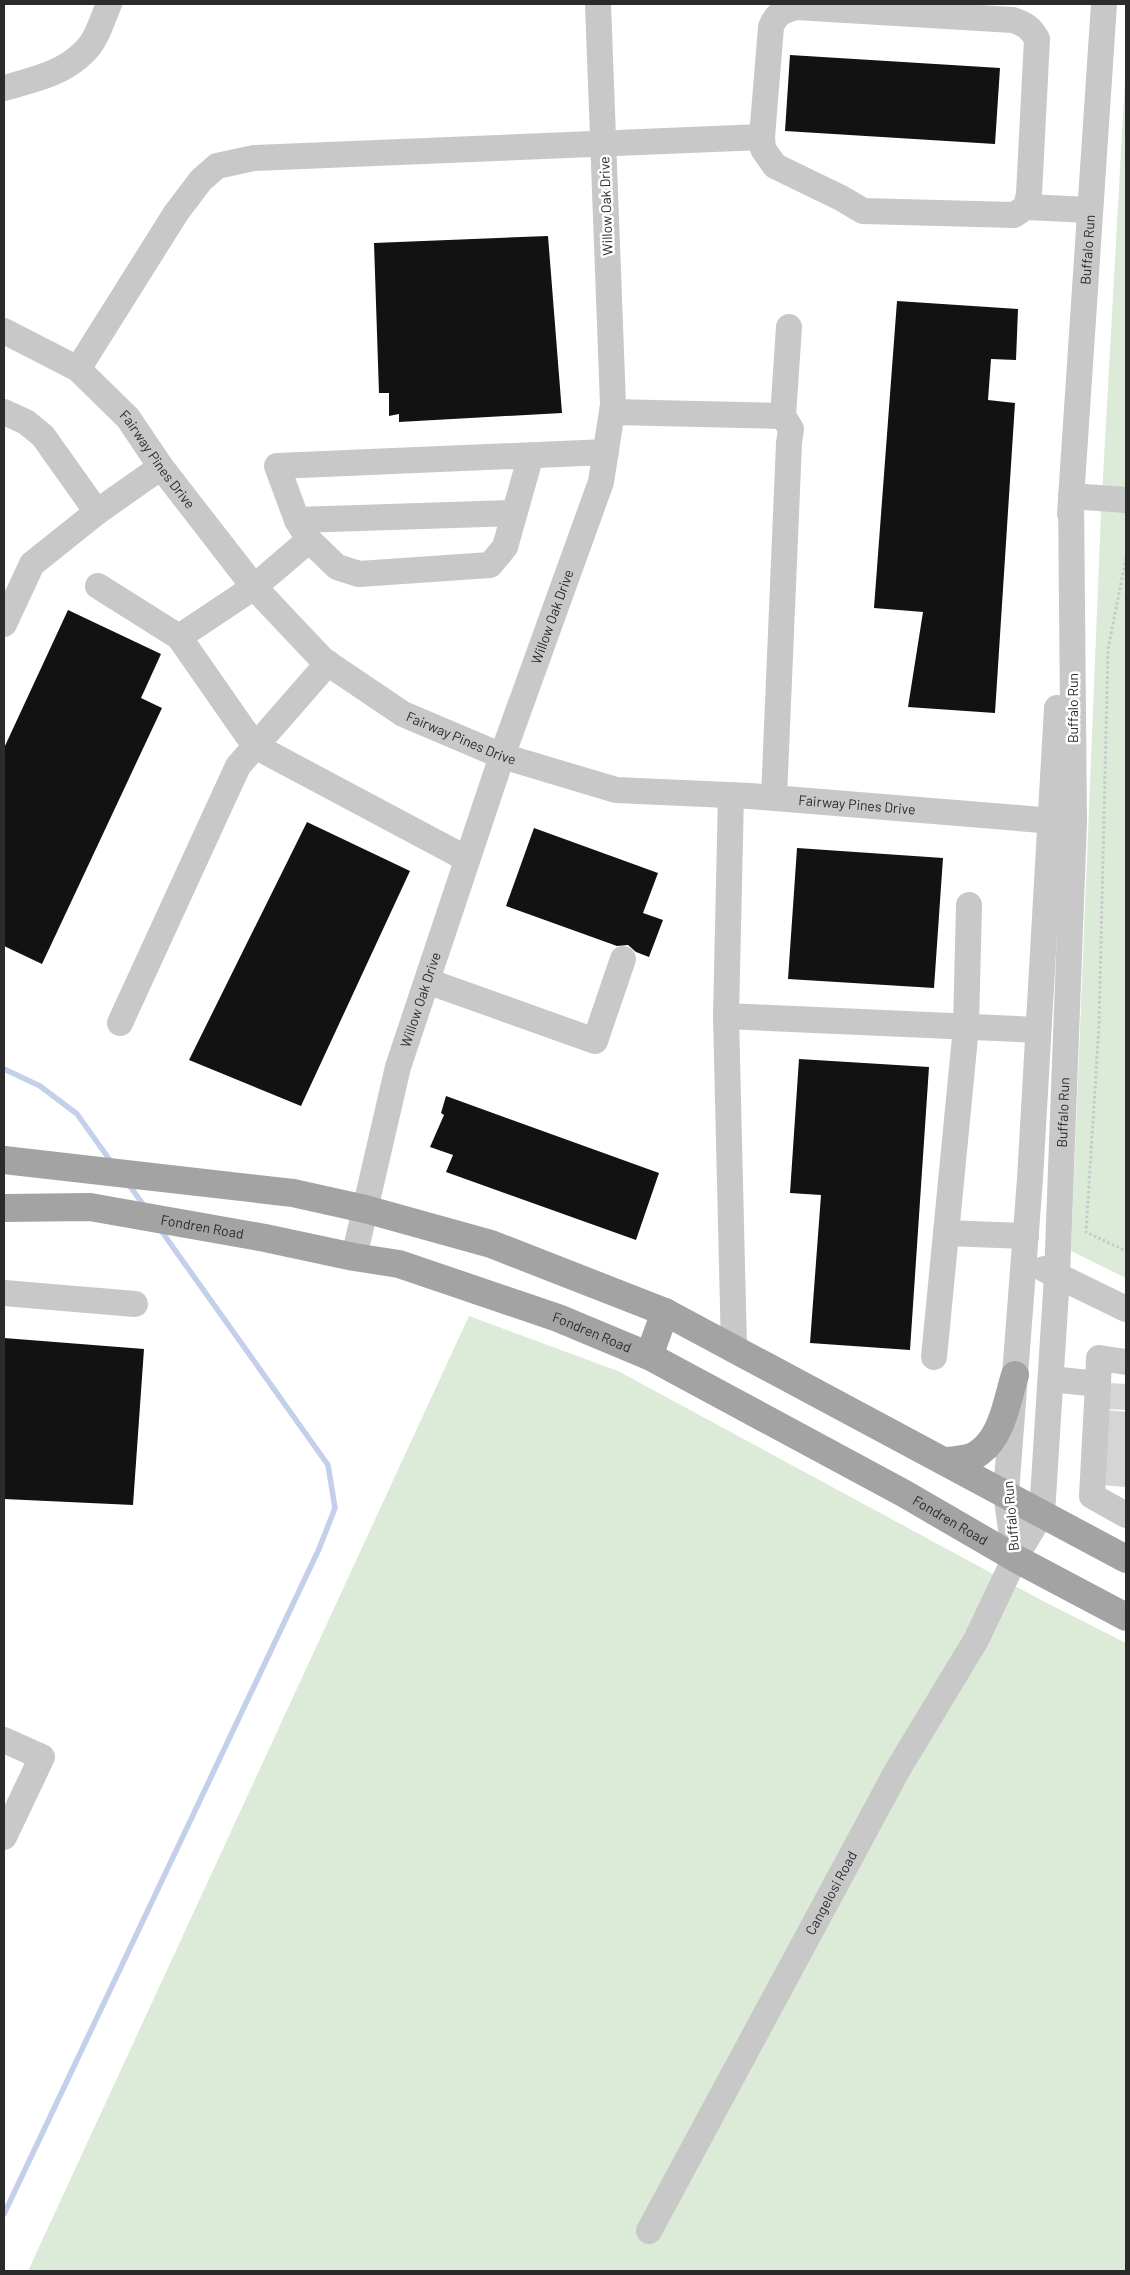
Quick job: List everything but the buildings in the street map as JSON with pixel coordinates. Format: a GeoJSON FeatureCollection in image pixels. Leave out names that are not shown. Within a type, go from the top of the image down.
{"type":"FeatureCollection","features":[{"type":"Feature","properties":{"kind":"main road"},"geometry":{"type":"LineString","coordinates":[[4,1160],[293,1193],[365,1209],[491,1244],[664,1312],[1006,1493],[1126,1559]]}},
{"type":"Feature","properties":{"kind":"main road","name":"Fondren Road"},"geometry":{"type":"LineString","coordinates":[[4,1208],[90,1207],[259,1237],[408,1267],[558,1318],[649,1356],[905,1494],[1015,1558],[1126,1617]]}},
{"type":"Feature","properties":{"kind":"main road"},"geometry":{"type":"LineString","coordinates":[[649,1356],[664,1312]]}},
{"type":"Feature","properties":{"kind":"main road"},"geometry":{"type":"LineString","coordinates":[[946,1461],[979,1453],[993,1440],[1015,1375]]}},
{"type":"Feature","properties":{"kind":"street"},"geometry":{"type":"LineString","coordinates":[[4,88],[52,73],[85,51],[96,35],[109,4]]}},
{"type":"Feature","properties":{"kind":"street","name":"Willow Oak Drive"},"geometry":{"type":"LineString","coordinates":[[354,1257],[398,1067],[502,756],[601,482],[612,412],[598,4]]}},
{"type":"Feature","properties":{"kind":"street","name":"Buffalo Run"},"geometry":{"type":"LineString","coordinates":[[1015,1558],[1042,1513],[1057,1276],[1062,822],[1071,496],[1104,4]]}},
{"type":"Feature","properties":{"kind":"street"},"geometry":{"type":"LineString","coordinates":[[796,7],[1013,20],[1024,24],[1032,30],[1038,39],[1029,194],[1026,206],[1014,216],[863,212],[841,198],[775,166],[763,149],[762,137],[771,27],[775,16],[784,10],[796,7]]}},
{"type":"Feature","properties":{"kind":"street"},"geometry":{"type":"LineString","coordinates":[[78,370],[176,213],[201,180],[217,166],[254,158],[762,137]]}},
{"type":"Feature","properties":{"kind":"street"},"geometry":{"type":"LineString","coordinates":[[1026,206],[1090,210]]}},
{"type":"Feature","properties":{"kind":"street"},"geometry":{"type":"LineString","coordinates":[[774,798],[789,443],[792,428],[783,416],[789,327]]}},
{"type":"Feature","properties":{"kind":"street","name":"Fairway Pines Drive"},"geometry":{"type":"LineString","coordinates":[[4,331],[78,370],[128,418],[161,467],[254,587],[328,663],[404,714],[502,756],[616,790],[774,798],[1062,822]]}},
{"type":"Feature","properties":{"kind":"street"},"geometry":{"type":"LineString","coordinates":[[4,412],[26,422],[44,436],[97,512]]}},
{"type":"Feature","properties":{"kind":"street"},"geometry":{"type":"LineString","coordinates":[[612,412],[783,416]]}},
{"type":"Feature","properties":{"kind":"street"},"geometry":{"type":"LineString","coordinates":[[531,455],[505,547],[490,565],[359,574],[337,567],[303,530],[277,466],[531,455],[606,452]]}},
{"type":"Feature","properties":{"kind":"street"},"geometry":{"type":"LineString","coordinates":[[4,624],[32,564],[97,512],[161,467]]}},
{"type":"Feature","properties":{"kind":"street"},"geometry":{"type":"LineString","coordinates":[[1071,496],[1126,500]]}},
{"type":"Feature","properties":{"kind":"street"},"geometry":{"type":"LineString","coordinates":[[179,637],[254,587],[303,530],[514,513]]}},
{"type":"Feature","properties":{"kind":"street"},"geometry":{"type":"LineString","coordinates":[[98,586],[179,637],[255,746],[468,859]]}},
{"type":"Feature","properties":{"kind":"street"},"geometry":{"type":"LineString","coordinates":[[120,1023],[238,766],[328,663]]}},
{"type":"Feature","properties":{"kind":"street"},"geometry":{"type":"LineString","coordinates":[[731,795],[726,1016],[734,1349]]}},
{"type":"Feature","properties":{"kind":"street","name":"Buffalo Run"},"geometry":{"type":"LineString","coordinates":[[1015,1558],[1006,1493],[1025,1248],[1038,1030],[1062,822]]}},
{"type":"Feature","properties":{"kind":"street"},"geometry":{"type":"LineString","coordinates":[[934,1357],[966,1027],[969,905]]}},
{"type":"Feature","properties":{"kind":"street"},"geometry":{"type":"LineString","coordinates":[[427,981],[595,1041],[623,960]]}},
{"type":"Feature","properties":{"kind":"street"},"geometry":{"type":"LineString","coordinates":[[726,1016],[1038,1030]]}},
{"type":"Feature","properties":{"kind":"street"},"geometry":{"type":"LineString","coordinates":[[946,1233],[1025,1248],[1057,1276],[1126,1309]]}},
{"type":"Feature","properties":{"kind":"street"},"geometry":{"type":"LineString","coordinates":[[4,1293],[135,1304]]}},
{"type":"Feature","properties":{"kind":"street"},"geometry":{"type":"LineString","coordinates":[[1126,1362],[1099,1358],[1101,1392],[1100,1447],[1092,1496],[1126,1515]]}},
{"type":"Feature","properties":{"kind":"street"},"geometry":{"type":"LineString","coordinates":[[1051,1379],[1101,1392]]}},
{"type":"Feature","properties":{"kind":"street","name":"Cangelosi Road"},"geometry":{"type":"LineString","coordinates":[[650,2231],[898,1769],[976,1640],[1015,1558]]}},
{"type":"Feature","properties":{"kind":"street"},"geometry":{"type":"LineString","coordinates":[[4,1740],[42,1757],[4,1837]]}},
{"type":"Feature","properties":{"kind":"path"},"geometry":{"type":"LineString","coordinates":[[1126,558],[1124,581],[1108,649],[1100,1025],[1086,1232],[1126,1251]]}},
{"type":"Feature","properties":{"kind":"green space"},"geometry":{"type":"Polygon","coordinates":[[[1126,60],[1126,1278],[1071,1251],[1101,513],[1126,60]]]}},
{"type":"Feature","properties":{"kind":"green space"},"geometry":{"type":"Polygon","coordinates":[[[469,1316],[618,1371],[1041,1600],[1126,1643],[1126,2271],[28,2271],[469,1316]]]}},
{"type":"Feature","properties":{"kind":"waterway"},"geometry":{"type":"LineString","coordinates":[[4,1069],[40,1086],[77,1114],[112,1163]]}},
{"type":"Feature","properties":{"kind":"waterway"},"geometry":{"type":"LineString","coordinates":[[127,1182],[145,1207]]}},
{"type":"Feature","properties":{"kind":"waterway"},"geometry":{"type":"LineString","coordinates":[[4,2214],[319,1549],[335,1508],[328,1465],[160,1229]]}},
{"type":"Feature","properties":{"kind":"tunnel"},"geometry":{"type":"LineString","coordinates":[[1108,1396],[1126,1397]]}},
{"type":"Feature","properties":{"kind":"tunnel"},"geometry":{"type":"LineString","coordinates":[[1106,1423],[1126,1425]]}},
{"type":"Feature","properties":{"kind":"tunnel"},"geometry":{"type":"LineString","coordinates":[[1105,1446],[1126,1448]]}},
{"type":"Feature","properties":{"kind":"tunnel"},"geometry":{"type":"LineString","coordinates":[[1103,1472],[1126,1474]]}}]}
